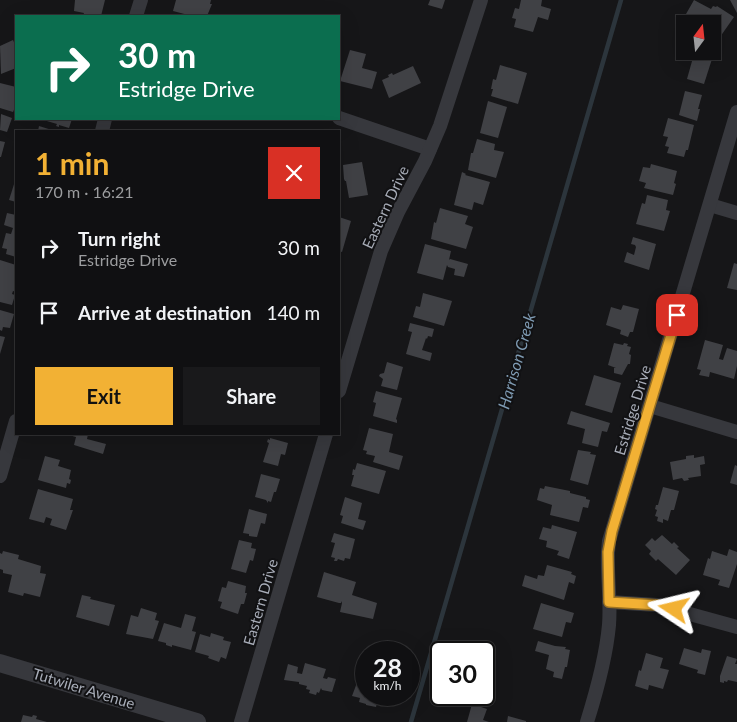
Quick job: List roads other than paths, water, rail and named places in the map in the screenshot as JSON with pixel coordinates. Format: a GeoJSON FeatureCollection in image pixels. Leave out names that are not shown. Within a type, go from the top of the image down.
{"type":"FeatureCollection","features":[{"type":"Feature","properties":{"kind":"street"},"geometry":{"type":"LineString","coordinates":[[136,15],[141,0]]}},
{"type":"Feature","properties":{"kind":"street","name":"Eastern Drive"},"geometry":{"type":"LineString","coordinates":[[340,388],[381,251],[398,212],[430,149],[448,106],[481,0]]}},
{"type":"Feature","properties":{"kind":"street","name":"Estridge Drive"},"geometry":{"type":"LineString","coordinates":[[587,722],[604,662],[609,623],[609,541],[737,112]]}},
{"type":"Feature","properties":{"kind":"street"},"geometry":{"type":"LineString","coordinates":[[340,118],[430,149]]}},
{"type":"Feature","properties":{"kind":"street"},"geometry":{"type":"LineString","coordinates":[[710,205],[737,213]]}},
{"type":"Feature","properties":{"kind":"street"},"geometry":{"type":"LineString","coordinates":[[650,406],[737,432]]}},
{"type":"Feature","properties":{"kind":"street"},"geometry":{"type":"LineString","coordinates":[[0,476],[15,424]]}},
{"type":"Feature","properties":{"kind":"street","name":"Eastern Drive"},"geometry":{"type":"LineString","coordinates":[[241,722],[326,435]]}},
{"type":"Feature","properties":{"kind":"street"},"geometry":{"type":"LineString","coordinates":[[609,602],[657,605],[737,627]]}},
{"type":"Feature","properties":{"kind":"street","name":"Tutwiler Avenue"},"geometry":{"type":"LineString","coordinates":[[0,665],[197,722]]}},
{"type":"Feature","properties":{"kind":"waterway","name":"Harrison Creek"},"geometry":{"type":"LineString","coordinates":[[411,722],[621,0]]}}]}
